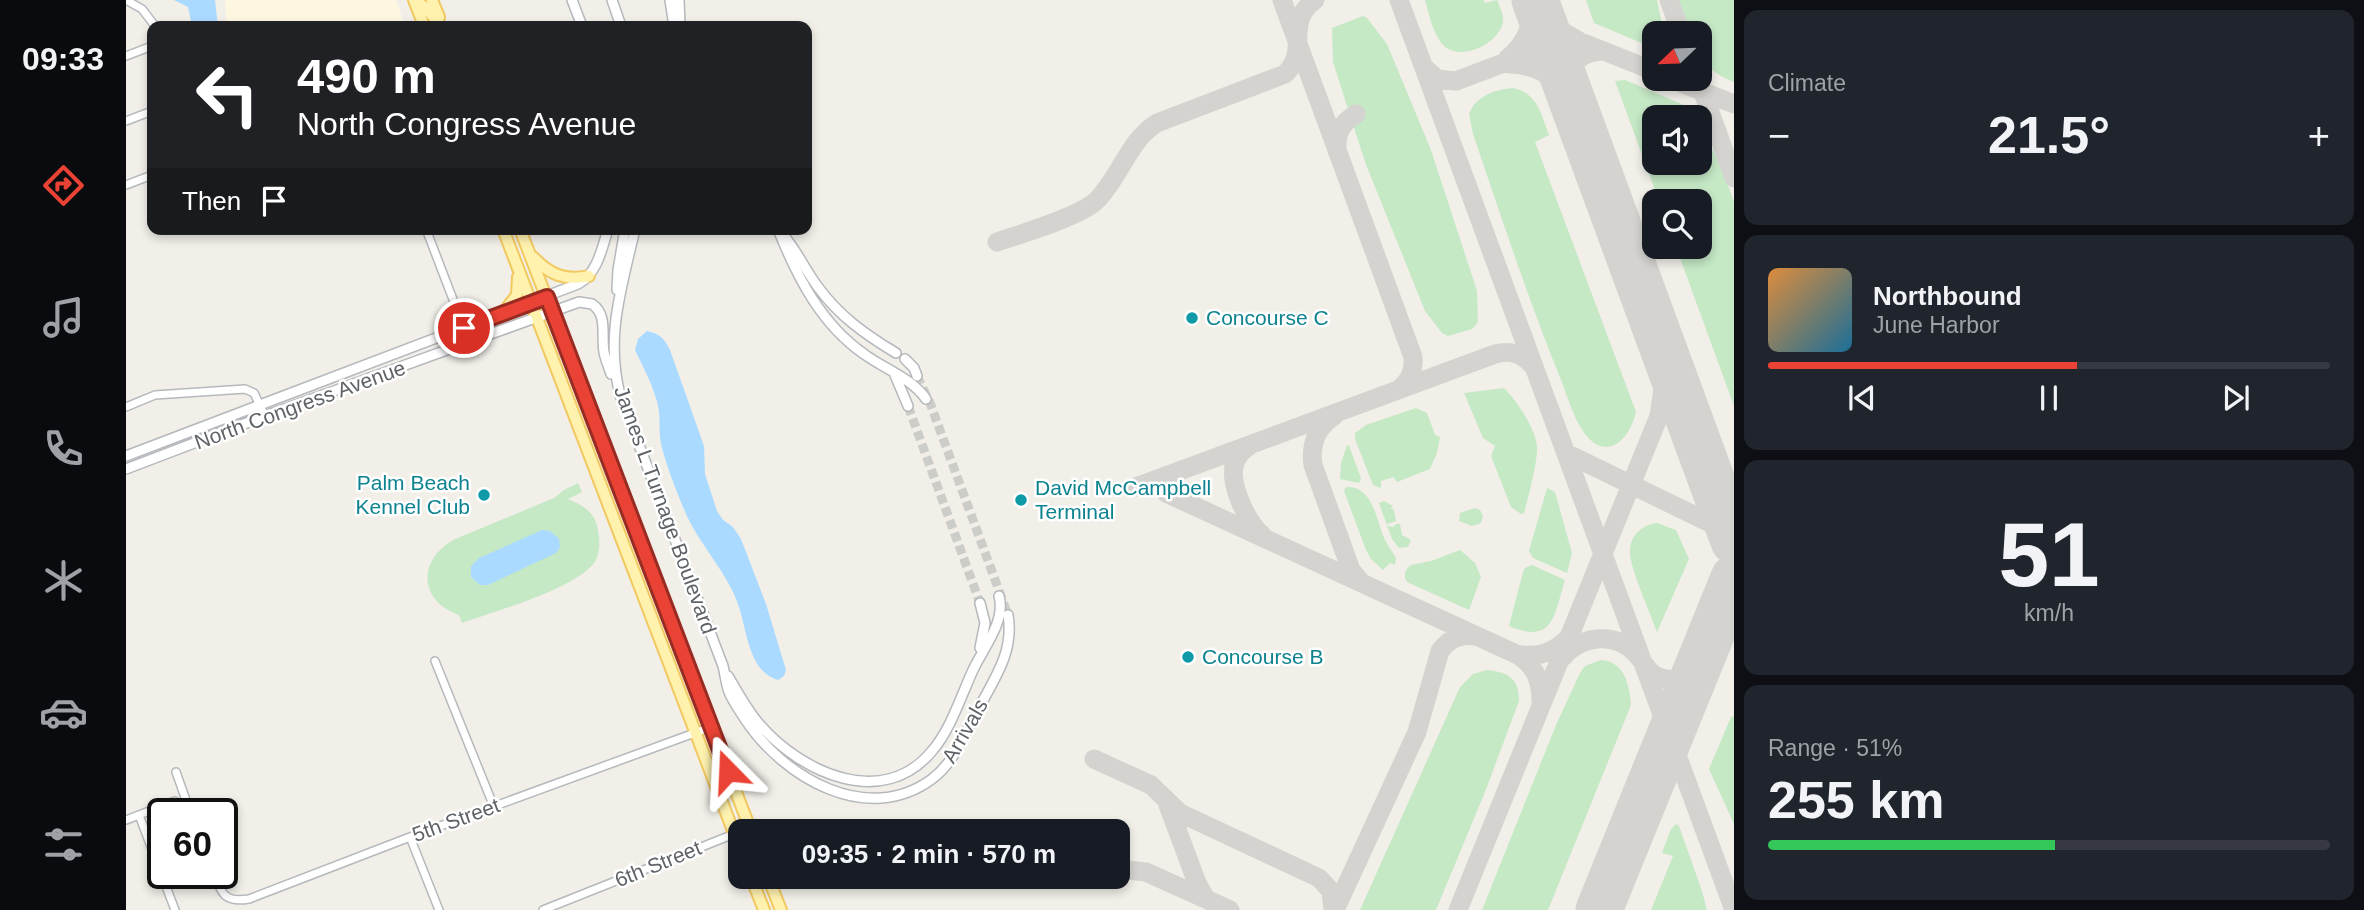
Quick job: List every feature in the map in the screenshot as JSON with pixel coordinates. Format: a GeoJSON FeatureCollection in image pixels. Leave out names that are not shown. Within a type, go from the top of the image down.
{"type":"FeatureCollection","features":[{"type":"Feature","properties":{"kind":"main road"},"geometry":{"type":"LineString","coordinates":[[432,0],[440,21]]}},
{"type":"Feature","properties":{"kind":"main road"},"geometry":{"type":"LineString","coordinates":[[414,1],[425,7],[438,21]]}},
{"type":"Feature","properties":{"kind":"main road"},"geometry":{"type":"LineString","coordinates":[[414,1],[422,21]]}},
{"type":"Feature","properties":{"kind":"main road"},"geometry":{"type":"LineString","coordinates":[[505,235],[728,819]]}},
{"type":"Feature","properties":{"kind":"main road"},"geometry":{"type":"LineString","coordinates":[[522,235],[746,819]]}},
{"type":"Feature","properties":{"kind":"main road"},"geometry":{"type":"LineString","coordinates":[[530,254],[556,276],[573,279],[589,276]]}},
{"type":"Feature","properties":{"kind":"main road"},"geometry":{"type":"LineString","coordinates":[[503,313],[518,291],[516,264]]}},
{"type":"Feature","properties":{"kind":"main road"},"geometry":{"type":"LineString","coordinates":[[756,889],[764,910]]}},
{"type":"Feature","properties":{"kind":"main road"},"geometry":{"type":"LineString","coordinates":[[773,889],[781,910]]}},
{"type":"Feature","properties":{"kind":"street"},"geometry":{"type":"LineString","coordinates":[[126,0],[142,9],[151,21]]}},
{"type":"Feature","properties":{"kind":"street"},"geometry":{"type":"LineString","coordinates":[[572,0],[580,21]]}},
{"type":"Feature","properties":{"kind":"street"},"geometry":{"type":"LineString","coordinates":[[611,0],[619,21]]}},
{"type":"Feature","properties":{"kind":"street"},"geometry":{"type":"LineString","coordinates":[[670,0],[673,21]]}},
{"type":"Feature","properties":{"kind":"street"},"geometry":{"type":"LineString","coordinates":[[678,0],[680,21]]}},
{"type":"Feature","properties":{"kind":"street"},"geometry":{"type":"LineString","coordinates":[[126,56],[147,48]]}},
{"type":"Feature","properties":{"kind":"street"},"geometry":{"type":"LineString","coordinates":[[126,121],[147,113]]}},
{"type":"Feature","properties":{"kind":"street"},"geometry":{"type":"LineString","coordinates":[[126,185],[147,177]]}},
{"type":"Feature","properties":{"kind":"street"},"geometry":{"type":"LineString","coordinates":[[428,235],[464,328]]}},
{"type":"Feature","properties":{"kind":"street"},"geometry":{"type":"LineString","coordinates":[[589,276],[597,263],[606,235]]}},
{"type":"Feature","properties":{"kind":"street"},"geometry":{"type":"LineString","coordinates":[[617,306],[618,270],[624,235]]}},
{"type":"Feature","properties":{"kind":"street","name":"James L Turnage Boulevard"},"geometry":{"type":"LineString","coordinates":[[634,235],[617,306],[613,349],[620,395],[723,666]]}},
{"type":"Feature","properties":{"kind":"street"},"geometry":{"type":"LineString","coordinates":[[781,235],[788,253],[820,311],[845,339],[870,359],[916,388],[926,399]]}},
{"type":"Feature","properties":{"kind":"street"},"geometry":{"type":"LineString","coordinates":[[783,235],[840,313],[863,332],[897,353]]}},
{"type":"Feature","properties":{"kind":"street","name":"North Congress Avenue"},"geometry":{"type":"LineString","coordinates":[[126,456],[578,285],[589,276]]}},
{"type":"Feature","properties":{"kind":"street","name":"North Congress Avenue"},"geometry":{"type":"LineString","coordinates":[[126,469],[579,302],[596,306],[603,323],[604,355],[620,395]]}},
{"type":"Feature","properties":{"kind":"street"},"geometry":{"type":"LineString","coordinates":[[905,359],[914,368],[917,376]]}},
{"type":"Feature","properties":{"kind":"street"},"geometry":{"type":"LineString","coordinates":[[894,374],[908,406]]}},
{"type":"Feature","properties":{"kind":"street"},"geometry":{"type":"LineString","coordinates":[[126,407],[155,395],[245,389],[254,393],[265,416]]}},
{"type":"Feature","properties":{"kind":"street"},"geometry":{"type":"LineString","coordinates":[[723,666],[752,715],[777,742],[797,757],[842,778],[866,782],[891,779],[912,769],[939,742],[996,625],[1000,607],[999,596]]}},
{"type":"Feature","properties":{"kind":"street"},"geometry":{"type":"LineString","coordinates":[[977,660],[985,628],[980,603]]}},
{"type":"Feature","properties":{"kind":"street","name":"Arrivals"},"geometry":{"type":"LineString","coordinates":[[723,666],[730,693],[742,714],[768,748],[789,766],[812,781],[837,792],[863,798],[888,797],[923,785],[956,754],[1005,659],[1009,643],[1007,615]]}},
{"type":"Feature","properties":{"kind":"street"},"geometry":{"type":"LineString","coordinates":[[435,661],[494,807]]}},
{"type":"Feature","properties":{"kind":"street","name":"5th Street"},"geometry":{"type":"LineString","coordinates":[[221,889],[227,897],[238,901],[249,899],[410,836],[711,727]]}},
{"type":"Feature","properties":{"kind":"street"},"geometry":{"type":"LineString","coordinates":[[176,772],[185,798]]}},
{"type":"Feature","properties":{"kind":"street"},"geometry":{"type":"LineString","coordinates":[[126,820],[147,812]]}},
{"type":"Feature","properties":{"kind":"street"},"geometry":{"type":"LineString","coordinates":[[139,815],[174,910]]}},
{"type":"Feature","properties":{"kind":"street"},"geometry":{"type":"LineString","coordinates":[[410,836],[439,910]]}},
{"type":"Feature","properties":{"kind":"street","name":"6th Street"},"geometry":{"type":"LineString","coordinates":[[543,910],[728,836]]}},
{"type":"Feature","properties":{"kind":"shaded area"},"geometry":{"type":"Polygon","coordinates":[[[225,0],[396,0],[403,21],[227,21],[225,0]]]}},
{"type":"Feature","properties":{"kind":"green space"},"geometry":{"type":"Polygon","coordinates":[[[1425,0],[1483,0],[1485,3],[1497,0],[1503,18],[1501,29],[1495,37],[1479,48],[1459,52],[1450,50],[1437,35],[1425,0]]]}},
{"type":"Feature","properties":{"kind":"green space"},"geometry":{"type":"Polygon","coordinates":[[[1586,0],[1657,0],[1661,21],[1642,21],[1642,43],[1594,23],[1586,0]]]}},
{"type":"Feature","properties":{"kind":"green space"},"geometry":{"type":"Polygon","coordinates":[[[1679,0],[1734,0],[1734,82],[1712,69],[1712,21],[1687,21],[1679,0]]]}},
{"type":"Feature","properties":{"kind":"green space"},"geometry":{"type":"Polygon","coordinates":[[[1363,16],[1387,44],[1431,150],[1477,291],[1478,322],[1472,329],[1448,336],[1442,333],[1425,311],[1365,162],[1333,62],[1332,28],[1363,16]]]}},
{"type":"Feature","properties":{"kind":"green space"},"geometry":{"type":"Polygon","coordinates":[[[1625,80],[1642,87],[1642,91],[1651,91],[1684,105],[1642,105],[1642,155],[1615,81],[1625,80]]]}},
{"type":"Feature","properties":{"kind":"green space"},"geometry":{"type":"Polygon","coordinates":[[[1512,88],[1533,99],[1543,119],[1549,135],[1535,142],[1636,412],[1629,430],[1617,444],[1610,447],[1594,442],[1585,434],[1573,412],[1524,282],[1473,134],[1469,114],[1476,103],[1492,92],[1512,88]]]}},
{"type":"Feature","properties":{"kind":"green space"},"geometry":{"type":"Polygon","coordinates":[[[1712,149],[1723,171],[1734,202],[1734,406],[1680,259],[1712,259],[1712,189],[1655,189],[1649,175],[1712,175],[1712,149]]]}},
{"type":"Feature","properties":{"kind":"green space"},"geometry":{"type":"Polygon","coordinates":[[[1504,388],[1525,415],[1537,446],[1530,489],[1524,513],[1521,514],[1511,507],[1491,456],[1495,446],[1483,438],[1464,393],[1504,388]]]}},
{"type":"Feature","properties":{"kind":"green space"},"geometry":{"type":"Polygon","coordinates":[[[1416,408],[1427,413],[1435,435],[1440,437],[1430,469],[1397,482],[1393,477],[1381,481],[1381,488],[1373,485],[1355,433],[1366,425],[1416,408]]]}},
{"type":"Feature","properties":{"kind":"green space"},"geometry":{"type":"Polygon","coordinates":[[[1347,445],[1361,478],[1359,483],[1340,479],[1341,463],[1347,445]]]}},
{"type":"Feature","properties":{"kind":"green space"},"geometry":{"type":"Polygon","coordinates":[[[578,483],[582,492],[568,499],[581,505],[594,517],[599,540],[596,560],[584,573],[552,591],[462,623],[459,615],[436,600],[430,591],[429,569],[441,549],[453,540],[554,498],[578,483]]]}},
{"type":"Feature","properties":{"kind":"green space"},"geometry":{"type":"Polygon","coordinates":[[[1346,487],[1355,488],[1368,498],[1384,538],[1396,558],[1395,565],[1390,563],[1383,570],[1371,559],[1344,491],[1346,487]]]}},
{"type":"Feature","properties":{"kind":"green space"},"geometry":{"type":"Polygon","coordinates":[[[1547,488],[1555,492],[1572,553],[1567,573],[1533,558],[1529,551],[1547,488]]]}},
{"type":"Feature","properties":{"kind":"green space"},"geometry":{"type":"Polygon","coordinates":[[[1384,501],[1393,506],[1391,508],[1396,521],[1387,524],[1388,526],[1400,524],[1402,535],[1411,540],[1408,547],[1399,548],[1392,539],[1379,503],[1384,501]]]}},
{"type":"Feature","properties":{"kind":"green space"},"geometry":{"type":"Polygon","coordinates":[[[1475,508],[1480,510],[1483,516],[1481,523],[1472,526],[1459,521],[1460,513],[1475,508]]]}},
{"type":"Feature","properties":{"kind":"green space"},"geometry":{"type":"Polygon","coordinates":[[[1657,523],[1676,530],[1689,559],[1657,632],[1637,580],[1630,547],[1637,533],[1646,526],[1657,523]]]}},
{"type":"Feature","properties":{"kind":"green space"},"geometry":{"type":"Polygon","coordinates":[[[1460,550],[1475,563],[1481,577],[1469,610],[1407,582],[1405,573],[1411,565],[1460,550]]]}},
{"type":"Feature","properties":{"kind":"green space"},"geometry":{"type":"Polygon","coordinates":[[[1532,565],[1565,580],[1550,623],[1535,632],[1509,626],[1523,572],[1532,565]]]}},
{"type":"Feature","properties":{"kind":"green space"},"geometry":{"type":"Polygon","coordinates":[[[1601,660],[1616,665],[1621,670],[1629,689],[1631,705],[1548,910],[1482,910],[1556,725],[1580,673],[1585,666],[1601,660]]]}},
{"type":"Feature","properties":{"kind":"green space"},"geometry":{"type":"Polygon","coordinates":[[[1487,670],[1501,672],[1511,678],[1517,687],[1519,701],[1436,910],[1360,910],[1460,687],[1473,674],[1487,670]]]}},
{"type":"Feature","properties":{"kind":"green space"},"geometry":{"type":"Polygon","coordinates":[[[1734,716],[1734,824],[1709,769],[1731,717],[1734,716]]]}},
{"type":"Feature","properties":{"kind":"green space"},"geometry":{"type":"Polygon","coordinates":[[[1676,824],[1679,826],[1707,910],[1651,910],[1673,856],[1662,853],[1671,829],[1676,824]]]}},
{"type":"Feature","properties":{"kind":"water"},"geometry":{"type":"Polygon","coordinates":[[[174,0],[215,0],[217,21],[191,21],[188,7],[174,0]]]}},
{"type":"Feature","properties":{"kind":"water"},"geometry":{"type":"Polygon","coordinates":[[[647,331],[661,337],[670,350],[704,446],[705,474],[717,511],[741,539],[766,604],[786,670],[784,676],[778,680],[768,676],[755,660],[734,595],[692,526],[673,481],[661,443],[656,398],[635,350],[638,339],[647,331]]]}},
{"type":"Feature","properties":{"kind":"water"},"geometry":{"type":"Polygon","coordinates":[[[542,530],[550,531],[559,539],[560,547],[556,553],[488,585],[480,585],[471,577],[471,566],[479,558],[542,530]]]}},
{"type":"Feature","properties":{"kind":"taxiway"},"geometry":{"type":"LineString","coordinates":[[1282,0],[1413,357],[1410,375],[1398,390]]}},
{"type":"Feature","properties":{"kind":"taxiway"},"geometry":{"type":"LineString","coordinates":[[997,242],[1050,224],[1089,206],[1105,191],[1139,139],[1157,123],[1285,74],[1296,56],[1301,18],[1315,0]]}},
{"type":"Feature","properties":{"kind":"taxiway"},"geometry":{"type":"LineString","coordinates":[[1399,0],[1734,910]]}},
{"type":"Feature","properties":{"kind":"taxiway"},"geometry":{"type":"LineString","coordinates":[[1507,59],[1528,33],[1533,0]]}},
{"type":"Feature","properties":{"kind":"taxiway"},"geometry":{"type":"LineString","coordinates":[[1669,0],[1677,21]]}},
{"type":"Feature","properties":{"kind":"taxiway"},"geometry":{"type":"LineString","coordinates":[[1537,5],[1553,26],[1579,41]]}},
{"type":"Feature","properties":{"kind":"taxiway"},"geometry":{"type":"LineString","coordinates":[[1424,67],[1437,79],[1456,81],[1551,45],[1572,42],[1586,44],[1642,66]]}},
{"type":"Feature","properties":{"kind":"taxiway"},"geometry":{"type":"LineString","coordinates":[[1566,86],[1569,71],[1577,60],[1589,53],[1604,51]]}},
{"type":"Feature","properties":{"kind":"taxiway"},"geometry":{"type":"LineString","coordinates":[[1509,64],[1528,66],[1543,72],[1570,96]]}},
{"type":"Feature","properties":{"kind":"taxiway"},"geometry":{"type":"LineString","coordinates":[[1701,91],[1734,104]]}},
{"type":"Feature","properties":{"kind":"taxiway"},"geometry":{"type":"LineString","coordinates":[[1702,91],[1734,178]]}},
{"type":"Feature","properties":{"kind":"taxiway"},"geometry":{"type":"LineString","coordinates":[[1337,151],[1340,130],[1356,114]]}},
{"type":"Feature","properties":{"kind":"taxiway"},"geometry":{"type":"LineString","coordinates":[[1458,910],[1659,416],[1665,376],[1657,333]]}},
{"type":"Feature","properties":{"kind":"taxiway"},"geometry":{"type":"LineString","coordinates":[[1136,487],[1495,354],[1516,354],[1533,366]]}},
{"type":"Feature","properties":{"kind":"taxiway"},"geometry":{"type":"LineString","coordinates":[[1334,416],[1323,425],[1316,437],[1313,465],[1351,570],[1361,582]]}},
{"type":"Feature","properties":{"kind":"taxiway"},"geometry":{"type":"LineString","coordinates":[[1249,446],[1236,460],[1234,481],[1245,512],[1262,535]]}},
{"type":"Feature","properties":{"kind":"taxiway"},"geometry":{"type":"LineString","coordinates":[[1566,453],[1708,522],[1721,530],[1734,546]]}},
{"type":"Feature","properties":{"kind":"taxiway"},"geometry":{"type":"LineString","coordinates":[[1166,493],[1516,654],[1545,653],[1569,637]]}},
{"type":"Feature","properties":{"kind":"taxiway"},"geometry":{"type":"LineString","coordinates":[[1335,910],[1417,732],[1440,651],[1456,638],[1476,636]]}},
{"type":"Feature","properties":{"kind":"taxiway"},"geometry":{"type":"LineString","coordinates":[[1562,658],[1587,641],[1607,639],[1627,646],[1660,678],[1680,678],[1700,661]]}},
{"type":"Feature","properties":{"kind":"taxiway"},"geometry":{"type":"LineString","coordinates":[[1516,654],[1528,663],[1536,674],[1541,702]]}},
{"type":"Feature","properties":{"kind":"taxiway"},"geometry":{"type":"LineString","coordinates":[[1094,759],[1151,785],[1180,813],[1319,878],[1331,891],[1333,910]]}},
{"type":"Feature","properties":{"kind":"taxiway"},"geometry":{"type":"LineString","coordinates":[[1168,805],[1197,883],[1206,899]]}},
{"type":"Feature","properties":{"kind":"taxiway"},"geometry":{"type":"LineString","coordinates":[[1130,870],[1146,872],[1230,910]]}},
{"type":"Feature","properties":{"kind":"runway"},"geometry":{"type":"LineString","coordinates":[[1535,0],[1734,541]]}},
{"type":"Feature","properties":{"kind":"runway"},"geometry":{"type":"LineString","coordinates":[[1599,910],[1734,578]]}},
{"type":"Feature","properties":{"kind":"tunnel"},"geometry":{"type":"LineString","coordinates":[[917,376],[930,403],[1008,615]]}},
{"type":"Feature","properties":{"kind":"tunnel"},"geometry":{"type":"LineString","coordinates":[[908,406],[980,603]]}},
{"type":"Feature","properties":{"kind":"place","name":"Concourse C"},"geometry":{"type":"Point","coordinates":[1192,318]}},
{"type":"Feature","properties":{"kind":"place","name":"Palm Beach Kennel Club"},"geometry":{"type":"Point","coordinates":[484,495]}},
{"type":"Feature","properties":{"kind":"place","name":"David McCampbell Terminal"},"geometry":{"type":"Point","coordinates":[1021,500]}},
{"type":"Feature","properties":{"kind":"place","name":"Concourse B"},"geometry":{"type":"Point","coordinates":[1188,657]}},
{"type":"Feature","properties":{"kind":"route"},"geometry":{"type":"LineString","coordinates":[[464,328],[547,297],[728,771]]}}]}
